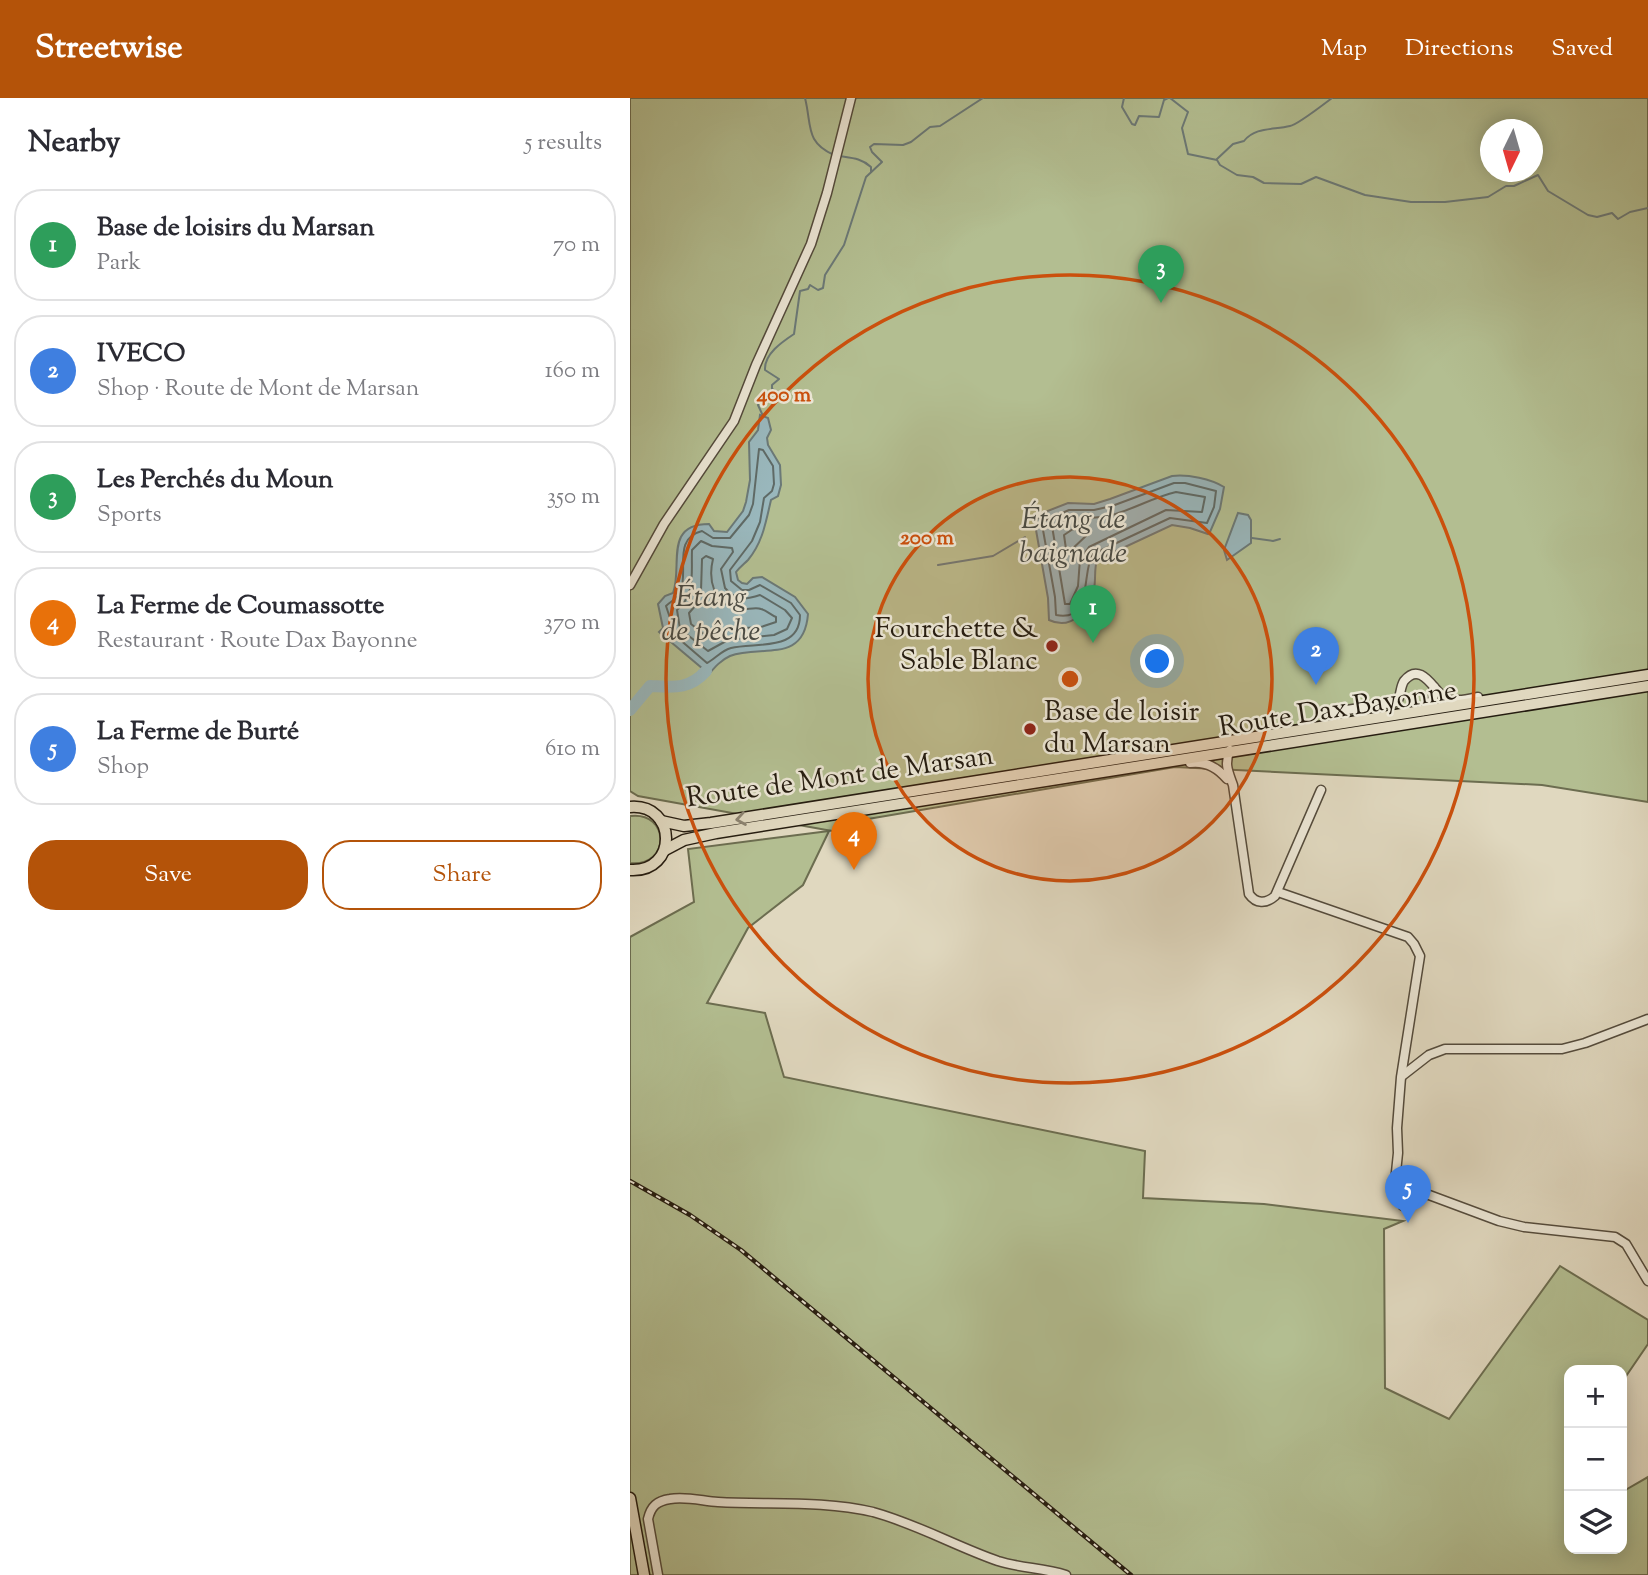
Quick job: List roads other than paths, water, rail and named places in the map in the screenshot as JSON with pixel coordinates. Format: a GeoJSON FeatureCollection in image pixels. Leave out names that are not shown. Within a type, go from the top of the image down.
{"type":"FeatureCollection","features":[{"type":"Feature","properties":{"kind":"main road","name":"Route de Mont de Marsan"},"geometry":{"type":"LineString","coordinates":[[662,821],[684,826],[712,823],[1648,675]]}},
{"type":"Feature","properties":{"kind":"main road","name":"Route Dax Bayonne"},"geometry":{"type":"LineString","coordinates":[[630,870],[648,868],[661,858],[665,850],[684,840],[716,833],[1648,685]]}},
{"type":"Feature","properties":{"kind":"main road"},"geometry":{"type":"LineString","coordinates":[[632,807],[650,811],[662,821],[667,838],[665,850]]}},
{"type":"Feature","properties":{"kind":"main road"},"geometry":{"type":"LineString","coordinates":[[631,1503],[644,1575]]}},
{"type":"Feature","properties":{"kind":"street"},"geometry":{"type":"LineString","coordinates":[[630,584],[664,524],[734,421],[756,365],[811,244],[851,98]]}},
{"type":"Feature","properties":{"kind":"street"},"geometry":{"type":"LineString","coordinates":[[1328,713],[1397,702],[1402,684],[1413,676],[1423,676],[1434,684],[1445,698],[1456,700],[1514,693],[1540,693]]}},
{"type":"Feature","properties":{"kind":"street"},"geometry":{"type":"LineString","coordinates":[[1423,711],[1433,699],[1434,684]]}},
{"type":"Feature","properties":{"kind":"street"},"geometry":{"type":"LineString","coordinates":[[1230,750],[1226,766],[1234,794],[1250,894],[1261,902],[1273,898],[1278,892],[1321,790]]}},
{"type":"Feature","properties":{"kind":"street"},"geometry":{"type":"LineString","coordinates":[[1102,771],[1202,762],[1224,776],[1234,794]]}},
{"type":"Feature","properties":{"kind":"street"},"geometry":{"type":"LineString","coordinates":[[1278,892],[1408,937],[1420,957],[1401,1077],[1397,1128],[1395,1182],[1403,1206]]}},
{"type":"Feature","properties":{"kind":"street"},"geometry":{"type":"LineString","coordinates":[[1401,1077],[1429,1055],[1445,1049],[1562,1049],[1648,1019]]}},
{"type":"Feature","properties":{"kind":"street"},"geometry":{"type":"LineString","coordinates":[[1398,1190],[1421,1192],[1499,1221],[1524,1227],[1615,1237],[1626,1244],[1648,1281]]}},
{"type":"Feature","properties":{"kind":"street"},"geometry":{"type":"LineString","coordinates":[[657,1575],[648,1519],[656,1504],[675,1498],[847,1507],[918,1526],[1013,1565],[1041,1568],[1066,1575]]}},
{"type":"Feature","properties":{"kind":"water","name":"Étang de pêche"},"geometry":{"type":"Polygon","coordinates":[[[760,415],[768,418],[771,430],[767,438],[768,445],[780,465],[781,485],[778,496],[771,500],[757,546],[736,572],[742,583],[747,584],[753,578],[762,577],[795,597],[808,614],[805,630],[789,647],[730,656],[709,674],[659,632],[663,628],[658,604],[665,596],[673,593],[678,549],[685,531],[709,524],[714,531],[727,532],[743,511],[750,480],[749,442],[758,430],[760,415]]]}},
{"type":"Feature","properties":{"kind":"water","name":"Étang de baignade"},"geometry":{"type":"Polygon","coordinates":[[[1172,476],[1199,478],[1224,487],[1220,509],[1210,532],[1208,534],[1172,525],[1097,560],[1092,597],[1084,611],[1065,623],[1049,620],[1048,598],[1035,524],[1040,514],[1068,503],[1094,504],[1172,476]]]}},
{"type":"Feature","properties":{"kind":"water"},"geometry":{"type":"Polygon","coordinates":[[[1238,513],[1248,515],[1251,520],[1251,543],[1227,560],[1224,550],[1238,513]]]}},
{"type":"Feature","properties":{"kind":"waterway"},"geometry":{"type":"LineString","coordinates":[[805,98],[814,139],[818,145],[834,155]]}},
{"type":"Feature","properties":{"kind":"waterway"},"geometry":{"type":"LineString","coordinates":[[763,416],[759,402],[785,396],[772,389],[772,385],[779,379],[765,370],[765,364],[775,349],[794,334],[800,291],[808,289],[810,285],[818,290],[823,288],[825,275],[844,245],[866,177],[882,162],[870,147],[874,144],[903,145],[911,142],[930,127],[940,126],[983,98]]}},
{"type":"Feature","properties":{"kind":"waterway"},"geometry":{"type":"LineString","coordinates":[[1124,98],[1122,107],[1135,125],[1139,116],[1159,117],[1164,100],[1168,98]]}},
{"type":"Feature","properties":{"kind":"waterway"},"geometry":{"type":"LineString","coordinates":[[1170,98],[1188,112],[1182,128],[1188,154],[1217,160],[1220,165],[1237,175],[1253,177],[1264,183],[1301,184],[1316,177],[1365,195],[1411,202],[1445,202],[1488,197],[1506,186],[1514,186],[1538,175],[1548,191],[1588,215],[1597,217],[1612,213],[1618,219],[1630,212],[1648,208]]}},
{"type":"Feature","properties":{"kind":"waterway"},"geometry":{"type":"LineString","coordinates":[[1217,159],[1233,144],[1244,141],[1253,133],[1293,125],[1332,98]]}},
{"type":"Feature","properties":{"kind":"waterway"},"geometry":{"type":"LineString","coordinates":[[839,156],[864,162],[871,167],[871,172]]}},
{"type":"Feature","properties":{"kind":"waterway"},"geometry":{"type":"LineString","coordinates":[[938,565],[993,556],[1025,537]]}},
{"type":"Feature","properties":{"kind":"waterway"},"geometry":{"type":"LineString","coordinates":[[1252,538],[1273,541],[1280,539]]}},
{"type":"Feature","properties":{"kind":"waterway"},"geometry":{"type":"LineString","coordinates":[[630,710],[650,686],[673,687],[687,684],[706,671]]}},
{"type":"Feature","properties":{"kind":"railway"},"geometry":{"type":"LineString","coordinates":[[630,1181],[690,1215],[741,1250],[1131,1575]]}},
{"type":"Feature","properties":{"kind":"place","name":"Les Perchés du Moun"},"geometry":{"type":"Point","coordinates":[1161,303]}},
{"type":"Feature","properties":{"kind":"place","name":"Base de loisirs du Marsan"},"geometry":{"type":"Point","coordinates":[1093,643]}},
{"type":"Feature","properties":{"kind":"place","name":"Fourchette & Sable Blanc"},"geometry":{"type":"Point","coordinates":[1052,646]}},
{"type":"Feature","properties":{"kind":"place","name":"IVECO"},"geometry":{"type":"Point","coordinates":[1316,685]}},
{"type":"Feature","properties":{"kind":"place","name":"Base de loisir du Marsan"},"geometry":{"type":"Point","coordinates":[1030,729]}},
{"type":"Feature","properties":{"kind":"place","name":"La Ferme de Coumassotte"},"geometry":{"type":"Point","coordinates":[854,870]}},
{"type":"Feature","properties":{"kind":"place","name":"La Ferme de Burté"},"geometry":{"type":"Point","coordinates":[1408,1223]}}]}
